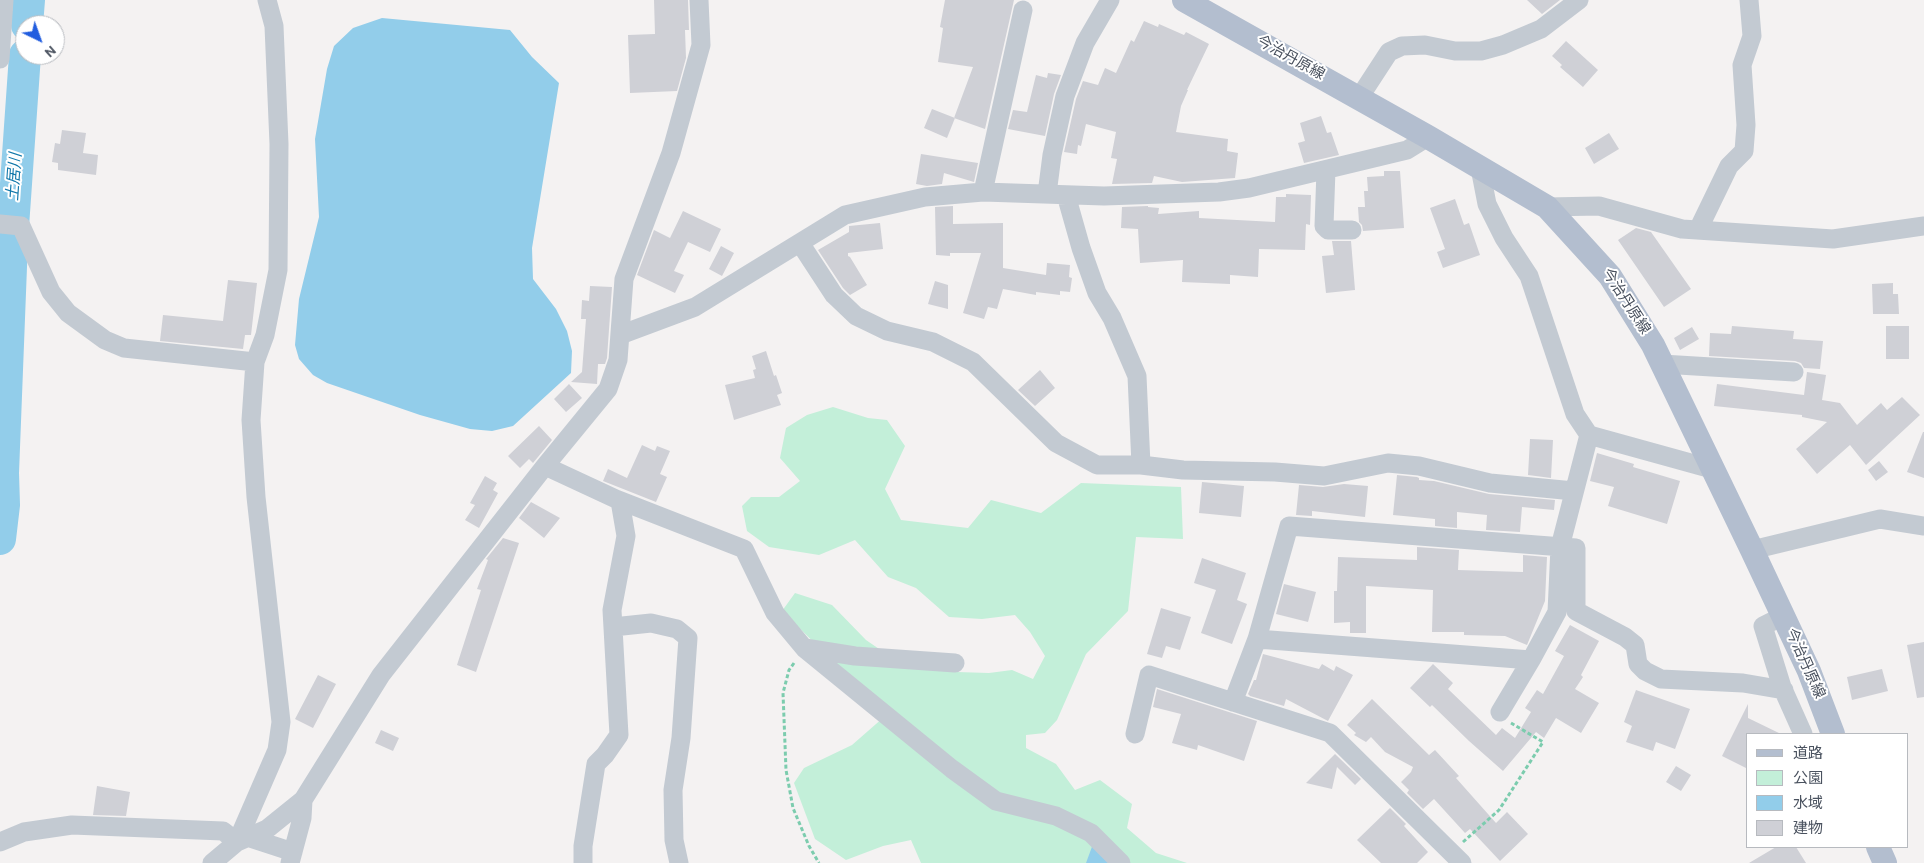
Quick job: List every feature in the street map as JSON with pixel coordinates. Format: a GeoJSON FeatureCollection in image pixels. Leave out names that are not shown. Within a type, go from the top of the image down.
{"type":"FeatureCollection","features":[{"type":"Feature","properties":{"kind":"main road","name":"今治丹原線"},"geometry":{"type":"LineString","coordinates":[[1184,0],[1428,137],[1547,207],[1610,276],[1653,345],[1809,671],[1833,733]]}},
{"type":"Feature","properties":{"kind":"main road"},"geometry":{"type":"LineString","coordinates":[[1878,848],[1885,863]]}},
{"type":"Feature","properties":{"kind":"street"},"geometry":{"type":"LineString","coordinates":[[0,59],[4,0]]}},
{"type":"Feature","properties":{"kind":"street"},"geometry":{"type":"LineString","coordinates":[[242,840],[277,750],[281,722],[256,497],[251,420],[255,362],[265,335],[278,270],[278,144],[274,26],[267,0]]}},
{"type":"Feature","properties":{"kind":"street"},"geometry":{"type":"LineString","coordinates":[[212,863],[242,840],[267,829],[303,800],[381,675],[608,389],[618,360],[624,279],[671,153],[701,45],[699,0]]}},
{"type":"Feature","properties":{"kind":"street"},"geometry":{"type":"LineString","coordinates":[[1046,194],[1052,155],[1065,96],[1085,43],[1110,0]]}},
{"type":"Feature","properties":{"kind":"street"},"geometry":{"type":"LineString","coordinates":[[1359,98],[1389,52],[1402,46],[1425,45],[1456,52],[1481,51],[1503,45],[1541,29],[1579,0]]}},
{"type":"Feature","properties":{"kind":"street"},"geometry":{"type":"LineString","coordinates":[[1698,230],[1729,166],[1744,151],[1746,125],[1742,65],[1752,36],[1749,0]]}},
{"type":"Feature","properties":{"kind":"street"},"geometry":{"type":"LineString","coordinates":[[983,192],[1023,10]]}},
{"type":"Feature","properties":{"kind":"street"},"geometry":{"type":"LineString","coordinates":[[620,335],[695,307],[845,215],[925,197],[983,192],[1104,196],[1219,192],[1248,188],[1407,150],[1428,137]]}},
{"type":"Feature","properties":{"kind":"street"},"geometry":{"type":"LineString","coordinates":[[1480,168],[1487,204],[1504,238],[1529,276],[1575,414],[1589,435],[1712,469]]}},
{"type":"Feature","properties":{"kind":"street"},"geometry":{"type":"LineString","coordinates":[[1326,170],[1324,226],[1328,230],[1352,230]]}},
{"type":"Feature","properties":{"kind":"street"},"geometry":{"type":"LineString","coordinates":[[1066,195],[1081,248],[1097,293],[1112,318],[1137,376],[1141,466]]}},
{"type":"Feature","properties":{"kind":"street"},"geometry":{"type":"LineString","coordinates":[[1547,207],[1599,206],[1682,229],[1833,239],[1924,226]]}},
{"type":"Feature","properties":{"kind":"street"},"geometry":{"type":"LineString","coordinates":[[0,224],[21,226],[52,292],[68,313],[105,340],[124,348],[255,362]]}},
{"type":"Feature","properties":{"kind":"street"},"geometry":{"type":"LineString","coordinates":[[800,243],[834,295],[856,316],[887,331],[933,342],[973,362],[1056,443],[1097,465],[1141,466],[1184,470],[1275,472],[1324,476],[1388,463],[1419,466],[1490,482],[1574,491]]}},
{"type":"Feature","properties":{"kind":"street"},"geometry":{"type":"LineString","coordinates":[[1662,364],[1794,372]]}},
{"type":"Feature","properties":{"kind":"street"},"geometry":{"type":"LineString","coordinates":[[1500,712],[1557,612],[1560,547],[1589,435]]}},
{"type":"Feature","properties":{"kind":"street"},"geometry":{"type":"LineString","coordinates":[[545,466],[620,501],[744,549],[775,614],[803,648],[952,769],[996,801],[1056,816],[1090,833],[1121,863]]}},
{"type":"Feature","properties":{"kind":"street"},"geometry":{"type":"LineString","coordinates":[[583,863],[583,846],[596,764],[619,735],[612,610],[626,536],[620,501]]}},
{"type":"Feature","properties":{"kind":"street"},"geometry":{"type":"LineString","coordinates":[[1752,550],[1880,519],[1924,526]]}},
{"type":"Feature","properties":{"kind":"street"},"geometry":{"type":"LineString","coordinates":[[1234,702],[1257,639],[1289,526],[1576,548],[1576,611],[1625,637],[1635,645],[1638,664],[1645,671],[1661,679],[1743,683],[1784,690]]}},
{"type":"Feature","properties":{"kind":"street"},"geometry":{"type":"LineString","coordinates":[[1783,616],[1762,626],[1784,690],[1803,733]]}},
{"type":"Feature","properties":{"kind":"street"},"geometry":{"type":"LineString","coordinates":[[613,627],[651,623],[677,629],[688,638],[680,738],[673,790],[674,840],[679,863]]}},
{"type":"Feature","properties":{"kind":"street"},"geometry":{"type":"LineString","coordinates":[[1257,639],[1531,660]]}},
{"type":"Feature","properties":{"kind":"street"},"geometry":{"type":"LineString","coordinates":[[803,648],[855,656],[955,663]]}},
{"type":"Feature","properties":{"kind":"street"},"geometry":{"type":"LineString","coordinates":[[1134,734],[1149,675],[1330,733],[1451,859]]}},
{"type":"Feature","properties":{"kind":"street"},"geometry":{"type":"LineString","coordinates":[[0,842],[24,832],[72,825],[223,831],[242,840],[291,857],[302,818],[303,800]]}},
{"type":"Feature","properties":{"kind":"path"},"geometry":{"type":"LineString","coordinates":[[803,648],[789,670],[783,693],[784,744],[786,770],[793,808],[809,846],[819,863]]}},
{"type":"Feature","properties":{"kind":"path"},"geometry":{"type":"LineString","coordinates":[[1451,859],[1499,810],[1543,742],[1504,719],[1500,712]]}},
{"type":"Feature","properties":{"kind":"green space"},"geometry":{"type":"Polygon","coordinates":[[[833,407],[868,418],[887,420],[905,446],[885,489],[901,520],[968,528],[991,500],[1041,513],[1081,483],[1181,487],[1183,539],[1136,537],[1128,611],[1086,654],[1057,720],[1045,733],[1026,735],[1026,748],[1056,764],[1075,790],[1100,780],[1132,804],[1127,828],[1156,853],[1187,863],[921,863],[911,840],[883,846],[846,860],[815,839],[794,783],[804,768],[852,745],[892,710],[845,673],[782,611],[795,593],[832,605],[866,640],[901,664],[957,672],[989,673],[1012,670],[1033,679],[1045,656],[1030,632],[1015,615],[982,619],[949,617],[916,588],[888,577],[855,540],[819,555],[769,547],[747,531],[742,506],[751,497],[779,497],[800,481],[780,458],[786,428],[807,415],[833,407]]]}},
{"type":"Feature","properties":{"kind":"water"},"geometry":{"type":"Polygon","coordinates":[[[382,18],[510,30],[532,57],[559,83],[532,248],[533,279],[556,309],[567,331],[572,351],[571,373],[513,426],[492,431],[470,429],[420,415],[327,383],[313,375],[299,359],[295,345],[299,299],[319,217],[315,139],[327,69],[334,46],[353,28],[382,18]]]}},
{"type":"Feature","properties":{"kind":"water"},"geometry":{"type":"Polygon","coordinates":[[[1093,844],[1110,863],[1086,863],[1093,844]]]}},
{"type":"Feature","properties":{"kind":"building"},"geometry":{"type":"Polygon","coordinates":[[[654,0],[688,0],[689,30],[685,30],[686,58],[677,91],[630,93],[628,35],[655,34],[654,0]]]}},
{"type":"Feature","properties":{"kind":"building"},"geometry":{"type":"Polygon","coordinates":[[[945,0],[1014,0],[985,129],[954,118],[973,67],[938,62],[943,28],[940,27],[945,0]]]}},
{"type":"Feature","properties":{"kind":"building"},"geometry":{"type":"Polygon","coordinates":[[[1527,0],[1560,0],[1542,14],[1527,0]]]}},
{"type":"Feature","properties":{"kind":"building"},"geometry":{"type":"Polygon","coordinates":[[[1144,21],[1158,27],[1159,24],[1184,35],[1186,32],[1209,44],[1181,106],[1176,132],[1228,139],[1227,151],[1238,153],[1235,178],[1182,182],[1154,176],[1152,183],[1112,184],[1117,159],[1111,158],[1116,132],[1086,124],[1081,146],[1078,145],[1077,154],[1064,152],[1076,99],[1083,81],[1098,85],[1105,68],[1116,73],[1131,40],[1134,42],[1144,21]]]}},
{"type":"Feature","properties":{"kind":"building"},"geometry":{"type":"Polygon","coordinates":[[[1566,41],[1598,70],[1583,87],[1560,67],[1562,65],[1552,56],[1566,41]]]}},
{"type":"Feature","properties":{"kind":"building"},"geometry":{"type":"Polygon","coordinates":[[[1048,73],[1061,75],[1054,94],[1045,136],[1008,129],[1013,110],[1027,112],[1036,75],[1047,78],[1048,73]]]}},
{"type":"Feature","properties":{"kind":"building"},"geometry":{"type":"Polygon","coordinates":[[[932,109],[955,118],[947,138],[924,128],[932,109]]]}},
{"type":"Feature","properties":{"kind":"building"},"geometry":{"type":"Polygon","coordinates":[[[1321,116],[1327,133],[1331,132],[1339,155],[1304,163],[1298,143],[1305,141],[1300,123],[1321,116]]]}},
{"type":"Feature","properties":{"kind":"building"},"geometry":{"type":"Polygon","coordinates":[[[62,130],[86,133],[83,153],[98,155],[96,175],[58,170],[58,163],[52,162],[55,143],[60,144],[62,130]]]}},
{"type":"Feature","properties":{"kind":"building"},"geometry":{"type":"Polygon","coordinates":[[[1609,133],[1619,149],[1594,164],[1585,148],[1609,133]]]}},
{"type":"Feature","properties":{"kind":"building"},"geometry":{"type":"Polygon","coordinates":[[[921,154],[978,163],[974,182],[944,173],[942,184],[927,186],[916,184],[921,154]]]}},
{"type":"Feature","properties":{"kind":"building"},"geometry":{"type":"Polygon","coordinates":[[[1384,171],[1400,171],[1404,228],[1363,231],[1362,225],[1359,222],[1358,207],[1365,207],[1364,191],[1368,191],[1367,177],[1384,176],[1384,171]]]}},
{"type":"Feature","properties":{"kind":"building"},"geometry":{"type":"Polygon","coordinates":[[[1286,194],[1311,195],[1310,225],[1306,224],[1305,250],[1259,249],[1258,277],[1230,275],[1230,284],[1182,282],[1183,260],[1140,263],[1138,229],[1121,228],[1122,207],[1148,206],[1159,208],[1158,214],[1199,211],[1199,218],[1275,222],[1276,197],[1286,197],[1286,194]]]}},
{"type":"Feature","properties":{"kind":"building"},"geometry":{"type":"Polygon","coordinates":[[[1455,199],[1464,225],[1469,223],[1480,255],[1443,268],[1437,252],[1445,249],[1430,208],[1455,199]]]}},
{"type":"Feature","properties":{"kind":"building"},"geometry":{"type":"Polygon","coordinates":[[[953,206],[953,224],[1003,223],[1003,268],[1046,275],[1047,263],[1070,265],[1069,277],[1072,278],[1070,292],[1060,291],[1060,295],[1036,292],[1036,295],[1003,289],[997,309],[988,307],[984,319],[963,313],[981,253],[950,253],[950,256],[936,255],[935,207],[953,206]]]}},
{"type":"Feature","properties":{"kind":"building"},"geometry":{"type":"Polygon","coordinates":[[[683,211],[721,229],[710,252],[688,242],[674,271],[684,275],[675,293],[637,275],[654,230],[670,238],[683,211]]]}},
{"type":"Feature","properties":{"kind":"building"},"geometry":{"type":"Polygon","coordinates":[[[880,223],[883,249],[848,253],[848,256],[867,285],[850,295],[843,288],[818,250],[849,232],[849,226],[880,223]]]}},
{"type":"Feature","properties":{"kind":"building"},"geometry":{"type":"Polygon","coordinates":[[[1636,228],[1651,232],[1691,289],[1664,307],[1618,240],[1636,228]]]}},
{"type":"Feature","properties":{"kind":"building"},"geometry":{"type":"Polygon","coordinates":[[[1332,241],[1351,241],[1355,290],[1326,293],[1322,256],[1334,255],[1332,241]]]}},
{"type":"Feature","properties":{"kind":"building"},"geometry":{"type":"Polygon","coordinates":[[[721,246],[734,253],[722,276],[709,269],[721,246]]]}},
{"type":"Feature","properties":{"kind":"building"},"geometry":{"type":"Polygon","coordinates":[[[228,280],[257,283],[251,335],[245,335],[243,349],[160,341],[163,315],[223,321],[228,280]]]}},
{"type":"Feature","properties":{"kind":"building"},"geometry":{"type":"Polygon","coordinates":[[[935,281],[948,285],[948,309],[928,304],[935,281]]]}},
{"type":"Feature","properties":{"kind":"building"},"geometry":{"type":"Polygon","coordinates":[[[1893,283],[1893,294],[1898,294],[1899,314],[1873,314],[1872,284],[1893,283]]]}},
{"type":"Feature","properties":{"kind":"building"},"geometry":{"type":"Polygon","coordinates":[[[590,286],[612,287],[607,358],[605,364],[598,364],[597,384],[571,382],[582,372],[586,319],[581,319],[582,300],[589,301],[590,286]]]}},
{"type":"Feature","properties":{"kind":"building"},"geometry":{"type":"Polygon","coordinates":[[[1732,326],[1794,331],[1793,339],[1823,341],[1820,369],[1804,368],[1801,363],[1795,361],[1709,356],[1710,333],[1731,334],[1732,326]]]}},
{"type":"Feature","properties":{"kind":"building"},"geometry":{"type":"Polygon","coordinates":[[[1886,326],[1909,326],[1909,359],[1886,359],[1886,326]]]}},
{"type":"Feature","properties":{"kind":"building"},"geometry":{"type":"Polygon","coordinates":[[[1692,327],[1699,339],[1680,350],[1674,338],[1692,327]]]}},
{"type":"Feature","properties":{"kind":"building"},"geometry":{"type":"Polygon","coordinates":[[[766,351],[782,393],[777,395],[781,405],[734,420],[725,385],[755,378],[753,370],[756,369],[752,356],[766,351]]]}},
{"type":"Feature","properties":{"kind":"building"},"geometry":{"type":"Polygon","coordinates":[[[1040,370],[1055,388],[1035,406],[1018,390],[1040,370]]]}},
{"type":"Feature","properties":{"kind":"building"},"geometry":{"type":"Polygon","coordinates":[[[1807,372],[1826,375],[1822,400],[1840,403],[1857,425],[1881,403],[1887,410],[1902,397],[1920,415],[1866,465],[1850,445],[1817,474],[1796,449],[1827,422],[1802,417],[1802,415],[1714,406],[1717,384],[1804,395],[1807,372]]]}},
{"type":"Feature","properties":{"kind":"building"},"geometry":{"type":"Polygon","coordinates":[[[569,384],[582,398],[566,412],[554,399],[569,384]]]}},
{"type":"Feature","properties":{"kind":"building"},"geometry":{"type":"Polygon","coordinates":[[[539,426],[552,440],[533,463],[529,459],[520,468],[508,456],[539,426]]]}},
{"type":"Feature","properties":{"kind":"building"},"geometry":{"type":"Polygon","coordinates":[[[1924,432],[1924,478],[1907,472],[1924,432]]]}},
{"type":"Feature","properties":{"kind":"building"},"geometry":{"type":"Polygon","coordinates":[[[1530,439],[1553,440],[1551,478],[1528,475],[1530,439]]]}},
{"type":"Feature","properties":{"kind":"building"},"geometry":{"type":"Polygon","coordinates":[[[642,445],[655,451],[657,446],[670,451],[660,474],[667,477],[656,502],[603,481],[608,469],[627,478],[642,445]]]}},
{"type":"Feature","properties":{"kind":"building"},"geometry":{"type":"Polygon","coordinates":[[[1597,453],[1634,464],[1633,467],[1680,481],[1667,524],[1608,506],[1614,487],[1590,481],[1597,453]]]}},
{"type":"Feature","properties":{"kind":"building"},"geometry":{"type":"Polygon","coordinates":[[[1879,461],[1888,472],[1876,481],[1868,470],[1879,461]]]}},
{"type":"Feature","properties":{"kind":"building"},"geometry":{"type":"Polygon","coordinates":[[[1397,475],[1417,477],[1419,480],[1434,481],[1489,494],[1555,500],[1554,510],[1522,507],[1520,532],[1486,530],[1487,515],[1457,512],[1457,528],[1435,526],[1435,519],[1393,515],[1397,475]]]}},
{"type":"Feature","properties":{"kind":"building"},"geometry":{"type":"Polygon","coordinates":[[[485,476],[497,483],[493,490],[498,493],[479,528],[465,520],[475,505],[470,503],[485,476]]]}},
{"type":"Feature","properties":{"kind":"building"},"geometry":{"type":"Polygon","coordinates":[[[1202,482],[1244,486],[1241,517],[1199,513],[1202,482]]]}},
{"type":"Feature","properties":{"kind":"building"},"geometry":{"type":"Polygon","coordinates":[[[1344,484],[1368,486],[1365,517],[1312,511],[1312,516],[1296,515],[1299,485],[1323,487],[1344,484]]]}},
{"type":"Feature","properties":{"kind":"building"},"geometry":{"type":"Polygon","coordinates":[[[531,502],[560,518],[544,538],[519,518],[531,502]]]}},
{"type":"Feature","properties":{"kind":"building"},"geometry":{"type":"Polygon","coordinates":[[[503,538],[519,543],[476,672],[457,665],[481,590],[477,589],[488,560],[486,559],[503,538]]]}},
{"type":"Feature","properties":{"kind":"building"},"geometry":{"type":"Polygon","coordinates":[[[1417,547],[1459,550],[1458,570],[1523,572],[1523,555],[1547,557],[1545,601],[1527,645],[1505,636],[1464,635],[1464,632],[1432,632],[1433,590],[1366,586],[1366,633],[1350,633],[1350,622],[1334,623],[1334,591],[1337,591],[1338,557],[1417,560],[1417,547]]]}},
{"type":"Feature","properties":{"kind":"building"},"geometry":{"type":"Polygon","coordinates":[[[1202,558],[1246,573],[1237,600],[1247,604],[1232,644],[1201,633],[1216,590],[1194,583],[1202,558]]]}},
{"type":"Feature","properties":{"kind":"building"},"geometry":{"type":"Polygon","coordinates":[[[1284,584],[1316,592],[1308,622],[1276,614],[1284,584]]]}},
{"type":"Feature","properties":{"kind":"building"},"geometry":{"type":"Polygon","coordinates":[[[1161,608],[1191,617],[1180,650],[1166,646],[1162,658],[1147,654],[1161,608]]]}},
{"type":"Feature","properties":{"kind":"building"},"geometry":{"type":"Polygon","coordinates":[[[1570,625],[1599,641],[1581,675],[1583,677],[1575,689],[1599,703],[1581,733],[1556,718],[1544,738],[1536,732],[1503,771],[1432,705],[1430,707],[1410,688],[1433,664],[1453,683],[1448,689],[1496,735],[1502,728],[1515,738],[1531,712],[1525,708],[1537,690],[1543,694],[1564,656],[1555,651],[1570,625]]]}},
{"type":"Feature","properties":{"kind":"building"},"geometry":{"type":"Polygon","coordinates":[[[1924,642],[1924,697],[1917,698],[1907,645],[1924,642]]]}},
{"type":"Feature","properties":{"kind":"building"},"geometry":{"type":"Polygon","coordinates":[[[1263,654],[1319,669],[1322,664],[1334,671],[1336,666],[1353,675],[1328,721],[1286,699],[1284,706],[1248,694],[1254,680],[1256,680],[1263,654]]]}},
{"type":"Feature","properties":{"kind":"building"},"geometry":{"type":"Polygon","coordinates":[[[1882,669],[1888,691],[1852,700],[1847,677],[1882,669]]]}},
{"type":"Feature","properties":{"kind":"building"},"geometry":{"type":"Polygon","coordinates":[[[318,675],[336,684],[313,728],[295,719],[318,675]]]}},
{"type":"Feature","properties":{"kind":"building"},"geometry":{"type":"Polygon","coordinates":[[[1157,689],[1257,721],[1244,761],[1198,745],[1197,750],[1172,743],[1181,714],[1153,707],[1157,689]]]}},
{"type":"Feature","properties":{"kind":"building"},"geometry":{"type":"Polygon","coordinates":[[[1636,690],[1690,709],[1675,749],[1656,742],[1653,751],[1626,742],[1632,726],[1624,722],[1636,690]]]}},
{"type":"Feature","properties":{"kind":"building"},"geometry":{"type":"Polygon","coordinates":[[[1372,699],[1429,755],[1435,750],[1459,776],[1456,778],[1496,823],[1507,812],[1528,834],[1500,861],[1470,829],[1465,833],[1434,799],[1423,809],[1407,793],[1409,790],[1401,782],[1411,772],[1413,767],[1385,752],[1371,737],[1366,742],[1354,735],[1356,733],[1347,725],[1372,699]]]}},
{"type":"Feature","properties":{"kind":"building"},"geometry":{"type":"Polygon","coordinates":[[[1748,704],[1748,718],[1779,733],[1746,733],[1746,768],[1722,756],[1748,704]]]}},
{"type":"Feature","properties":{"kind":"building"},"geometry":{"type":"Polygon","coordinates":[[[381,730],[399,738],[393,751],[375,743],[381,730]]]}},
{"type":"Feature","properties":{"kind":"building"},"geometry":{"type":"Polygon","coordinates":[[[1335,754],[1361,779],[1355,785],[1337,767],[1332,789],[1306,783],[1335,754]]]}},
{"type":"Feature","properties":{"kind":"building"},"geometry":{"type":"Polygon","coordinates":[[[1676,766],[1691,775],[1681,791],[1666,782],[1676,766]]]}},
{"type":"Feature","properties":{"kind":"building"},"geometry":{"type":"Polygon","coordinates":[[[97,786],[130,792],[126,816],[93,815],[97,786]]]}},
{"type":"Feature","properties":{"kind":"building"},"geometry":{"type":"Polygon","coordinates":[[[1390,808],[1406,824],[1404,826],[1428,852],[1417,863],[1381,863],[1357,840],[1390,808]]]}},
{"type":"Feature","properties":{"kind":"building"},"geometry":{"type":"Polygon","coordinates":[[[1774,848],[1797,848],[1806,863],[1749,863],[1774,848]]]}},
{"type":"Feature","properties":{"kind":"waterway","name":"土居川"},"geometry":{"type":"LineString","coordinates":[[28,15],[29,0]]}},
{"type":"Feature","properties":{"kind":"waterway","name":"土居川"},"geometry":{"type":"LineString","coordinates":[[0,539],[4,505],[3,473],[12,241],[24,65]]}}]}
